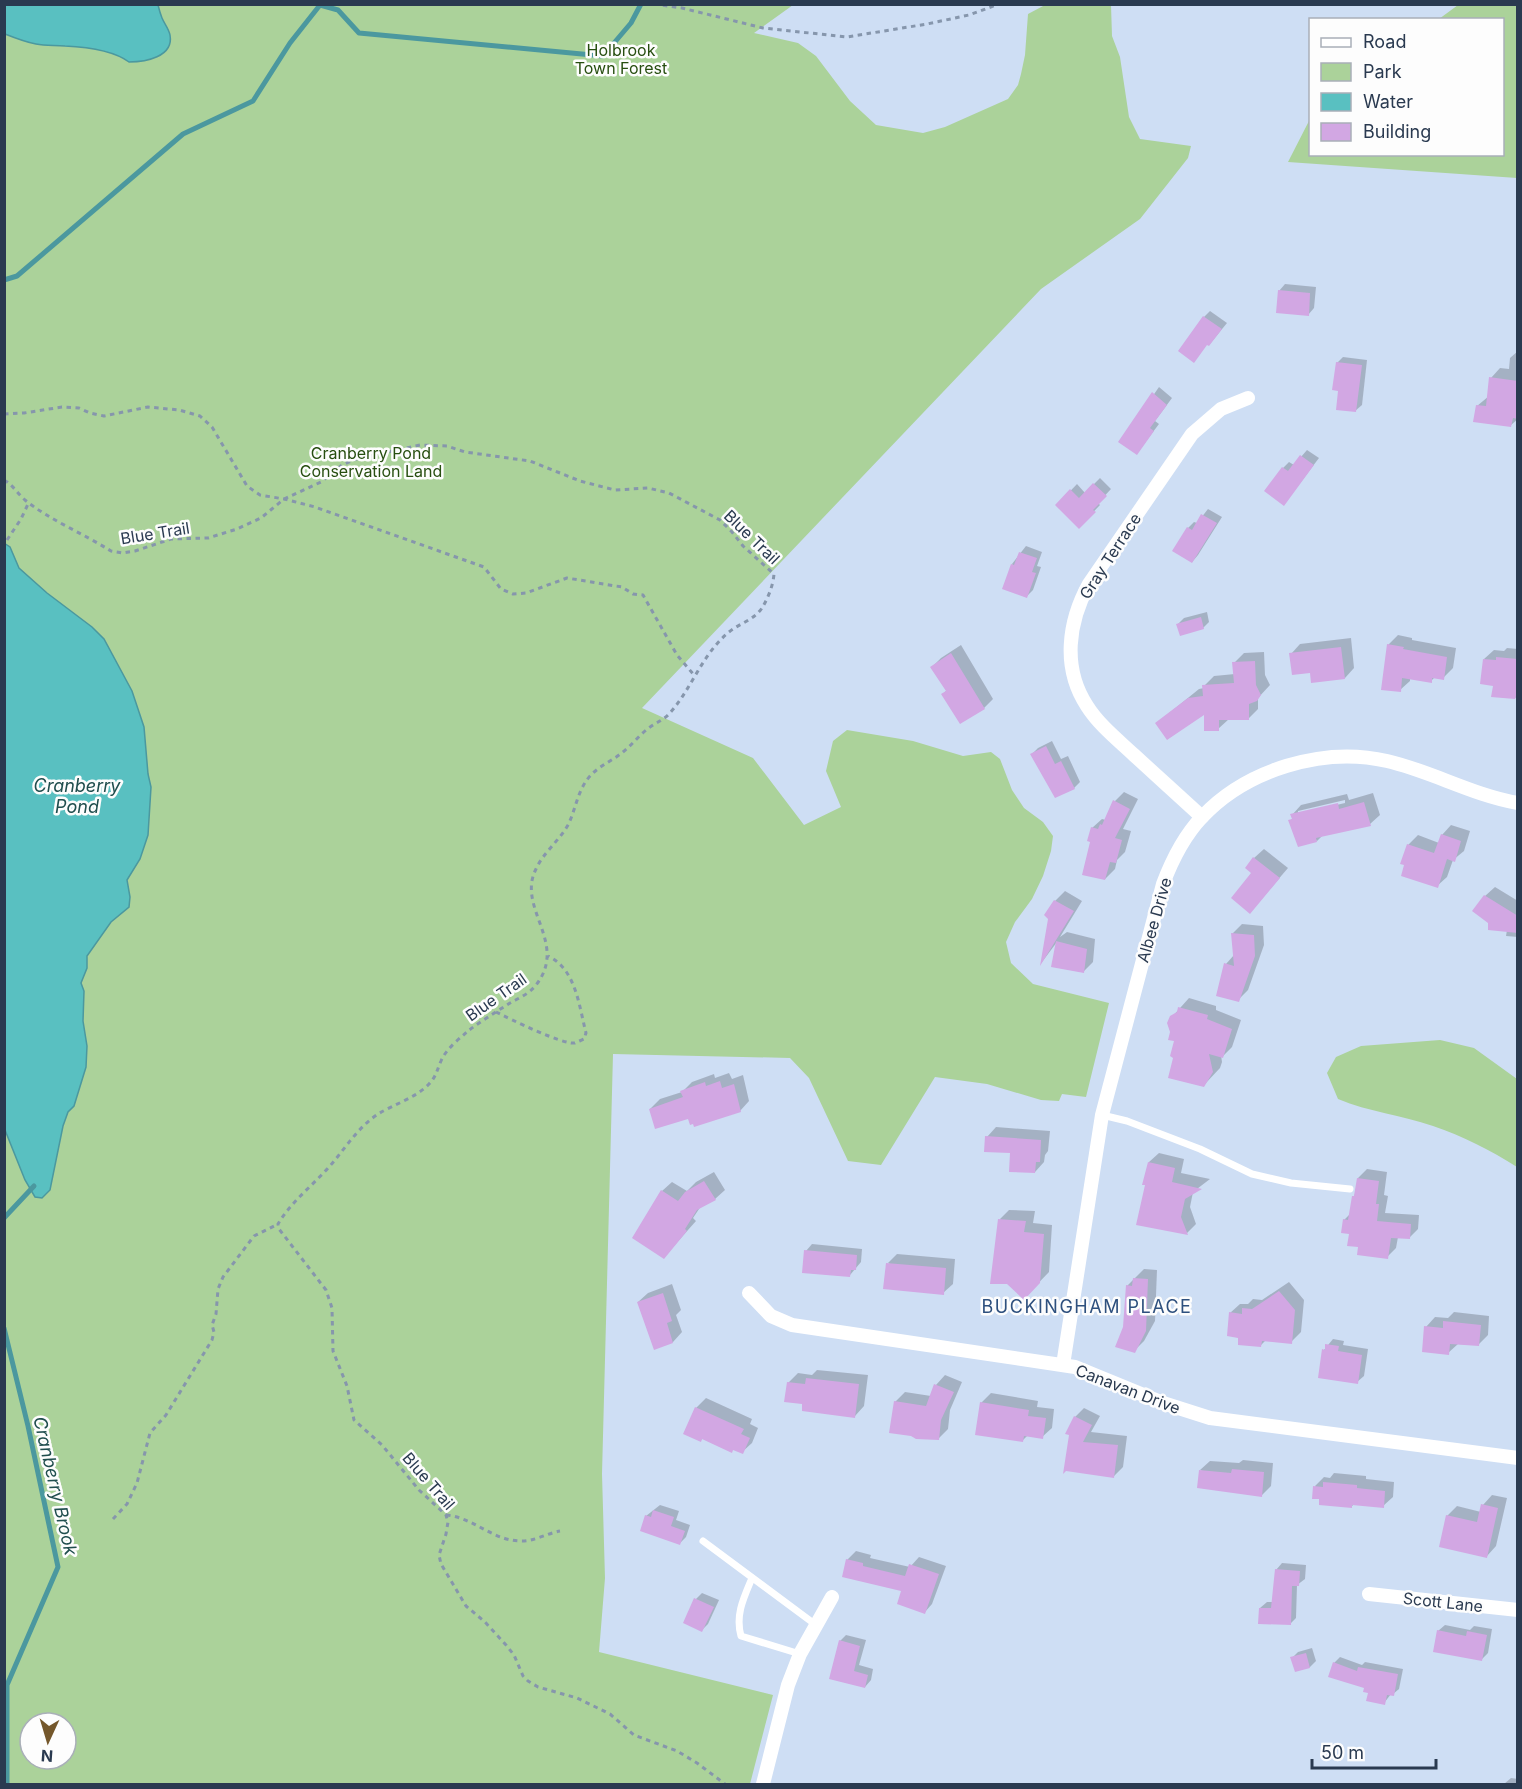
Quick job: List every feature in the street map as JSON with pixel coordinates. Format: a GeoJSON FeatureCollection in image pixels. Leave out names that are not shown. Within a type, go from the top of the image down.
{"type":"FeatureCollection","features":[{"type":"Feature","properties":{"kind":"street","name":"Gray Terrace"},"geometry":{"type":"LineString","coordinates":[[1202,817],[1102,725],[1087,707],[1073,673],[1071,634],[1077,609],[1089,584],[1192,434],[1221,409],[1248,398]]}},
{"type":"Feature","properties":{"kind":"street","name":"Albee Drive"},"geometry":{"type":"LineString","coordinates":[[1063,1365],[1102,1115],[1161,890],[1180,848],[1202,817],[1234,792],[1266,774],[1314,759],[1343,756],[1387,761],[1490,796],[1518,803]]}},
{"type":"Feature","properties":{"kind":"street","name":"Canavan Drive"},"geometry":{"type":"LineString","coordinates":[[749,1293],[771,1316],[792,1325],[1086,1370],[1163,1403],[1210,1418],[1518,1458]]}},
{"type":"Feature","properties":{"kind":"street","name":"Scott Lane"},"geometry":{"type":"LineString","coordinates":[[1369,1594],[1518,1610]]}},
{"type":"Feature","properties":{"kind":"street"},"geometry":{"type":"LineString","coordinates":[[763,1785],[783,1700],[800,1654],[832,1597]]}},
{"type":"Feature","properties":{"kind":"lane"},"geometry":{"type":"LineString","coordinates":[[1102,1115],[1127,1121],[1188,1144],[1252,1174],[1290,1183],[1350,1189]]}},
{"type":"Feature","properties":{"kind":"lane"},"geometry":{"type":"LineString","coordinates":[[702,1541],[816,1625]]}},
{"type":"Feature","properties":{"kind":"lane"},"geometry":{"type":"LineString","coordinates":[[752,1578],[740,1609],[738,1625],[741,1636],[800,1654]]}},
{"type":"Feature","properties":{"kind":"path"},"geometry":{"type":"LineString","coordinates":[[654,4],[682,8],[763,28],[847,38],[969,15],[999,4]]}},
{"type":"Feature","properties":{"kind":"path"},"geometry":{"type":"LineString","coordinates":[[4,414],[62,407],[79,408],[104,416],[148,407],[179,410],[200,416],[213,427],[246,486],[260,495],[284,498],[348,517],[484,567],[501,589],[513,594],[526,593],[567,578],[622,586],[633,594],[643,595],[677,655],[694,675]]}},
{"type":"Feature","properties":{"kind":"path","name":"Blue Trail"},"geometry":{"type":"LineString","coordinates":[[4,480],[12,484],[29,502],[111,551],[122,553],[171,539],[208,538],[237,530],[261,518],[284,498],[321,482],[342,465],[356,459],[420,444],[447,446],[465,452],[530,461],[580,481],[615,490],[648,488],[669,493],[720,520],[743,546],[774,574],[774,584],[761,609],[752,618],[730,631],[701,664],[668,715],[591,776],[577,796],[567,827],[536,869],[531,883],[531,893],[545,933],[548,956],[548,961],[537,984],[528,993],[469,1031],[452,1046],[445,1054],[436,1075],[428,1086],[376,1115],[351,1138],[331,1165],[288,1209],[278,1224],[326,1290],[332,1308],[333,1351],[347,1386],[354,1420],[382,1445],[419,1490],[446,1515],[448,1522],[446,1534],[438,1555],[466,1606],[485,1622],[514,1655],[523,1676],[538,1687],[577,1698],[610,1714],[634,1734],[677,1751],[725,1785]]}},
{"type":"Feature","properties":{"kind":"path"},"geometry":{"type":"LineString","coordinates":[[7,540],[29,502]]}},
{"type":"Feature","properties":{"kind":"path"},"geometry":{"type":"LineString","coordinates":[[496,1012],[568,1042],[576,1043],[584,1039],[585,1033],[571,980],[561,965],[548,956]]}},
{"type":"Feature","properties":{"kind":"path"},"geometry":{"type":"LineString","coordinates":[[113,1519],[127,1504],[137,1483],[150,1433],[166,1415],[212,1340],[212,1325],[222,1277],[254,1236],[278,1224]]}},
{"type":"Feature","properties":{"kind":"path"},"geometry":{"type":"LineString","coordinates":[[446,1515],[458,1516],[475,1522],[494,1536],[508,1540],[523,1542],[560,1531]]}},
{"type":"Feature","properties":{"kind":"green space","name":"Cranberry Pond Conservation Land"},"geometry":{"type":"Polygon","coordinates":[[[5,5],[793,5],[754,33],[798,43],[816,56],[850,101],[876,125],[923,133],[945,127],[1008,99],[1018,85],[1021,74],[1028,14],[1045,5],[1111,5],[1112,36],[1120,57],[1129,117],[1140,139],[1191,146],[1188,158],[1140,219],[1041,289],[642,708],[753,758],[804,825],[841,807],[826,771],[833,741],[847,730],[913,741],[963,756],[991,752],[1000,759],[1012,790],[1024,808],[1043,822],[1053,836],[1043,876],[1032,899],[1015,922],[1006,942],[1011,963],[1033,984],[1109,1003],[1086,1097],[1062,1094],[1059,1101],[1041,1100],[987,1084],[935,1077],[881,1165],[848,1161],[809,1078],[790,1058],[613,1054],[602,1474],[605,1578],[599,1652],[773,1695],[750,1784],[5,1784],[5,5]]]}},
{"type":"Feature","properties":{"kind":"green space"},"geometry":{"type":"Polygon","coordinates":[[[1458,5],[1517,5],[1517,178],[1288,162],[1309,121],[1309,156],[1504,156],[1504,18],[1440,18],[1458,5]]]}},
{"type":"Feature","properties":{"kind":"green space"},"geometry":{"type":"Polygon","coordinates":[[[1440,1040],[1474,1048],[1517,1079],[1517,1167],[1476,1144],[1444,1130],[1338,1099],[1327,1073],[1336,1057],[1361,1046],[1440,1040]]]}},
{"type":"Feature","properties":{"kind":"water"},"geometry":{"type":"Polygon","coordinates":[[[4,5],[158,5],[169,33],[170,42],[168,48],[157,57],[129,62],[98,50],[32,43],[5,34],[4,5]]]}},
{"type":"Feature","properties":{"kind":"water","name":"Cranberry Pond"},"geometry":{"type":"Polygon","coordinates":[[[4,543],[10,547],[19,568],[104,639],[132,691],[144,727],[151,787],[148,835],[140,859],[127,880],[129,907],[111,922],[87,956],[87,968],[81,983],[84,991],[86,1067],[74,1106],[68,1112],[63,1126],[50,1190],[42,1198],[35,1197],[25,1180],[5,1130],[4,543]]]}},
{"type":"Feature","properties":{"kind":"building"},"geometry":{"type":"Polygon","coordinates":[[[1278,290],[1310,293],[1309,316],[1276,313],[1278,290]]]}},
{"type":"Feature","properties":{"kind":"building"},"geometry":{"type":"Polygon","coordinates":[[[1203,316],[1222,329],[1194,363],[1178,351],[1203,316]]]}},
{"type":"Feature","properties":{"kind":"building"},"geometry":{"type":"Polygon","coordinates":[[[1336,362],[1362,365],[1356,412],[1336,410],[1338,391],[1332,390],[1336,362]]]}},
{"type":"Feature","properties":{"kind":"building"},"geometry":{"type":"Polygon","coordinates":[[[1489,377],[1518,381],[1518,419],[1513,418],[1511,427],[1473,422],[1476,405],[1486,406],[1489,377]]]}},
{"type":"Feature","properties":{"kind":"building"},"geometry":{"type":"Polygon","coordinates":[[[1152,392],[1167,405],[1150,428],[1154,431],[1137,455],[1118,442],[1152,392]]]}},
{"type":"Feature","properties":{"kind":"building"},"geometry":{"type":"Polygon","coordinates":[[[1300,455],[1314,465],[1284,506],[1264,491],[1282,467],[1288,471],[1300,455]]]}},
{"type":"Feature","properties":{"kind":"building"},"geometry":{"type":"Polygon","coordinates":[[[1093,483],[1107,496],[1093,510],[1096,512],[1079,529],[1055,505],[1070,489],[1079,498],[1093,483]]]}},
{"type":"Feature","properties":{"kind":"building"},"geometry":{"type":"Polygon","coordinates":[[[1201,514],[1217,523],[1192,563],[1172,551],[1187,527],[1192,530],[1201,514]]]}},
{"type":"Feature","properties":{"kind":"building"},"geometry":{"type":"Polygon","coordinates":[[[1019,552],[1037,558],[1032,572],[1036,573],[1027,598],[1002,589],[1011,564],[1014,565],[1019,552]]]}},
{"type":"Feature","properties":{"kind":"building"},"geometry":{"type":"Polygon","coordinates":[[[1201,617],[1204,629],[1180,636],[1176,624],[1201,617]]]}},
{"type":"Feature","properties":{"kind":"building"},"geometry":{"type":"Polygon","coordinates":[[[1387,644],[1447,657],[1444,680],[1432,678],[1432,683],[1402,678],[1401,692],[1381,690],[1387,644]]]}},
{"type":"Feature","properties":{"kind":"building"},"geometry":{"type":"Polygon","coordinates":[[[1341,647],[1345,679],[1311,683],[1310,673],[1292,675],[1289,653],[1341,647]]]}},
{"type":"Feature","properties":{"kind":"building"},"geometry":{"type":"Polygon","coordinates":[[[951,653],[985,709],[960,724],[941,694],[946,691],[930,667],[951,653]]]}},
{"type":"Feature","properties":{"kind":"building"},"geometry":{"type":"Polygon","coordinates":[[[1496,657],[1518,659],[1518,691],[1515,699],[1491,697],[1493,686],[1480,684],[1483,659],[1496,660],[1496,657]]]}},
{"type":"Feature","properties":{"kind":"building"},"geometry":{"type":"Polygon","coordinates":[[[1255,661],[1256,685],[1261,695],[1257,701],[1249,704],[1249,720],[1219,720],[1219,731],[1204,731],[1204,715],[1167,740],[1155,723],[1188,698],[1203,696],[1202,685],[1234,683],[1232,662],[1255,661]]]}},
{"type":"Feature","properties":{"kind":"building"},"geometry":{"type":"Polygon","coordinates":[[[1046,746],[1055,764],[1061,761],[1075,789],[1055,798],[1030,754],[1046,746]]]}},
{"type":"Feature","properties":{"kind":"building"},"geometry":{"type":"Polygon","coordinates":[[[1113,800],[1130,809],[1115,838],[1122,840],[1116,863],[1110,862],[1105,880],[1082,875],[1091,827],[1098,829],[1100,824],[1102,825],[1113,800]]]}},
{"type":"Feature","properties":{"kind":"building"},"geometry":{"type":"Polygon","coordinates":[[[1364,802],[1371,826],[1316,838],[1317,842],[1298,847],[1288,820],[1292,819],[1290,814],[1338,803],[1339,809],[1364,802]]]}},
{"type":"Feature","properties":{"kind":"building"},"geometry":{"type":"Polygon","coordinates":[[[1441,834],[1461,841],[1455,862],[1447,859],[1438,888],[1401,876],[1404,865],[1400,864],[1407,844],[1434,853],[1441,834]]]}},
{"type":"Feature","properties":{"kind":"building"},"geometry":{"type":"Polygon","coordinates":[[[1253,857],[1280,878],[1250,914],[1231,898],[1251,873],[1245,868],[1253,857]]]}},
{"type":"Feature","properties":{"kind":"building"},"geometry":{"type":"Polygon","coordinates":[[[1484,895],[1518,916],[1518,933],[1488,930],[1488,923],[1472,911],[1484,895]]]}},
{"type":"Feature","properties":{"kind":"building"},"geometry":{"type":"Polygon","coordinates":[[[1054,900],[1074,911],[1040,966],[1048,919],[1044,915],[1054,900]]]}},
{"type":"Feature","properties":{"kind":"building"},"geometry":{"type":"Polygon","coordinates":[[[1231,933],[1254,935],[1255,956],[1239,1002],[1216,996],[1224,963],[1234,966],[1231,933]]]}},
{"type":"Feature","properties":{"kind":"building"},"geometry":{"type":"Polygon","coordinates":[[[1056,941],[1087,949],[1084,973],[1051,967],[1056,941]]]}},
{"type":"Feature","properties":{"kind":"building"},"geometry":{"type":"Polygon","coordinates":[[[1178,1007],[1208,1015],[1207,1019],[1232,1029],[1223,1058],[1209,1054],[1213,1072],[1204,1087],[1168,1078],[1174,1041],[1168,1040],[1170,1032],[1167,1023],[1170,1016],[1177,1012],[1178,1007]]]}},
{"type":"Feature","properties":{"kind":"building"},"geometry":{"type":"Polygon","coordinates":[[[720,1081],[722,1088],[734,1084],[741,1112],[694,1127],[693,1124],[690,1125],[688,1119],[655,1129],[649,1109],[683,1097],[680,1091],[705,1082],[706,1086],[720,1081]]]}},
{"type":"Feature","properties":{"kind":"building"},"geometry":{"type":"Polygon","coordinates":[[[985,1136],[1041,1140],[1040,1162],[1036,1162],[1035,1173],[1009,1172],[1010,1153],[984,1152],[985,1136]]]}},
{"type":"Feature","properties":{"kind":"building"},"geometry":{"type":"Polygon","coordinates":[[[1148,1162],[1175,1168],[1172,1182],[1202,1189],[1185,1199],[1181,1217],[1188,1235],[1136,1225],[1148,1162]]]}},
{"type":"Feature","properties":{"kind":"building"},"geometry":{"type":"Polygon","coordinates":[[[1357,1178],[1379,1181],[1376,1204],[1379,1204],[1377,1221],[1411,1224],[1410,1239],[1391,1238],[1388,1259],[1357,1255],[1358,1247],[1347,1246],[1349,1234],[1341,1233],[1343,1219],[1348,1220],[1357,1178]]]}},
{"type":"Feature","properties":{"kind":"building"},"geometry":{"type":"Polygon","coordinates":[[[704,1181],[716,1200],[697,1210],[685,1229],[687,1231],[664,1259],[632,1238],[661,1190],[678,1201],[685,1192],[704,1181]]]}},
{"type":"Feature","properties":{"kind":"building"},"geometry":{"type":"Polygon","coordinates":[[[998,1219],[1026,1221],[1024,1232],[1044,1234],[1040,1283],[1024,1300],[1007,1284],[990,1284],[998,1219]]]}},
{"type":"Feature","properties":{"kind":"building"},"geometry":{"type":"Polygon","coordinates":[[[804,1250],[857,1255],[856,1270],[851,1270],[850,1277],[802,1273],[804,1250]]]}},
{"type":"Feature","properties":{"kind":"building"},"geometry":{"type":"Polygon","coordinates":[[[886,1263],[946,1268],[944,1295],[883,1289],[886,1263]]]}},
{"type":"Feature","properties":{"kind":"building"},"geometry":{"type":"Polygon","coordinates":[[[1133,1278],[1148,1279],[1146,1331],[1135,1353],[1115,1347],[1123,1327],[1126,1285],[1132,1286],[1133,1278]]]}},
{"type":"Feature","properties":{"kind":"building"},"geometry":{"type":"Polygon","coordinates":[[[1279,1291],[1295,1310],[1292,1344],[1262,1341],[1261,1347],[1238,1345],[1238,1338],[1227,1336],[1229,1312],[1242,1314],[1242,1308],[1252,1309],[1279,1291]]]}},
{"type":"Feature","properties":{"kind":"building"},"geometry":{"type":"Polygon","coordinates":[[[663,1293],[672,1321],[667,1323],[673,1343],[654,1350],[637,1302],[663,1293]]]}},
{"type":"Feature","properties":{"kind":"building"},"geometry":{"type":"Polygon","coordinates":[[[1443,1321],[1481,1325],[1479,1346],[1450,1344],[1449,1355],[1422,1352],[1424,1326],[1443,1328],[1443,1321]]]}},
{"type":"Feature","properties":{"kind":"building"},"geometry":{"type":"Polygon","coordinates":[[[1325,1344],[1339,1346],[1338,1351],[1362,1355],[1358,1384],[1318,1378],[1322,1349],[1325,1350],[1325,1344]]]}},
{"type":"Feature","properties":{"kind":"building"},"geometry":{"type":"Polygon","coordinates":[[[806,1378],[859,1384],[855,1418],[802,1411],[802,1404],[784,1402],[787,1382],[805,1384],[806,1378]]]}},
{"type":"Feature","properties":{"kind":"building"},"geometry":{"type":"Polygon","coordinates":[[[934,1384],[954,1392],[941,1420],[939,1440],[916,1439],[911,1436],[889,1433],[894,1401],[926,1406],[934,1384]]]}},
{"type":"Feature","properties":{"kind":"building"},"geometry":{"type":"Polygon","coordinates":[[[980,1402],[1029,1410],[1028,1416],[1046,1418],[1043,1439],[1024,1436],[1023,1442],[975,1435],[980,1402]]]}},
{"type":"Feature","properties":{"kind":"building"},"geometry":{"type":"Polygon","coordinates":[[[695,1407],[744,1429],[741,1434],[750,1438],[743,1454],[733,1450],[732,1453],[702,1439],[701,1442],[683,1434],[695,1407]]]}},
{"type":"Feature","properties":{"kind":"building"},"geometry":{"type":"Polygon","coordinates":[[[1074,1416],[1092,1425],[1083,1442],[1118,1445],[1114,1478],[1066,1471],[1063,1474],[1069,1435],[1065,1434],[1074,1416]]]}},
{"type":"Feature","properties":{"kind":"building"},"geometry":{"type":"Polygon","coordinates":[[[1232,1469],[1264,1472],[1262,1497],[1197,1488],[1199,1470],[1231,1473],[1232,1469]]]}},
{"type":"Feature","properties":{"kind":"building"},"geometry":{"type":"Polygon","coordinates":[[[1323,1482],[1357,1485],[1357,1488],[1385,1491],[1384,1508],[1319,1505],[1319,1499],[1312,1499],[1313,1486],[1323,1487],[1323,1482]]]}},
{"type":"Feature","properties":{"kind":"building"},"geometry":{"type":"Polygon","coordinates":[[[1481,1504],[1498,1508],[1487,1558],[1439,1547],[1446,1515],[1477,1522],[1481,1504]]]}},
{"type":"Feature","properties":{"kind":"building"},"geometry":{"type":"Polygon","coordinates":[[[653,1510],[674,1517],[671,1526],[685,1531],[680,1545],[640,1531],[645,1515],[651,1517],[653,1510]]]}},
{"type":"Feature","properties":{"kind":"building"},"geometry":{"type":"Polygon","coordinates":[[[846,1559],[863,1563],[863,1566],[905,1576],[909,1564],[939,1574],[925,1614],[897,1604],[901,1591],[842,1577],[846,1559]]]}},
{"type":"Feature","properties":{"kind":"building"},"geometry":{"type":"Polygon","coordinates":[[[1275,1569],[1300,1571],[1299,1586],[1292,1586],[1291,1625],[1258,1624],[1259,1608],[1271,1608],[1275,1569]]]}},
{"type":"Feature","properties":{"kind":"building"},"geometry":{"type":"Polygon","coordinates":[[[694,1598],[714,1607],[702,1632],[683,1623],[694,1598]]]}},
{"type":"Feature","properties":{"kind":"building"},"geometry":{"type":"Polygon","coordinates":[[[1437,1630],[1466,1636],[1467,1631],[1487,1635],[1482,1661],[1433,1652],[1437,1630]]]}},
{"type":"Feature","properties":{"kind":"building"},"geometry":{"type":"Polygon","coordinates":[[[839,1640],[860,1646],[854,1671],[868,1675],[865,1688],[829,1679],[839,1640]]]}},
{"type":"Feature","properties":{"kind":"building"},"geometry":{"type":"Polygon","coordinates":[[[1306,1653],[1310,1668],[1295,1672],[1290,1657],[1306,1653]]]}},
{"type":"Feature","properties":{"kind":"building"},"geometry":{"type":"Polygon","coordinates":[[[1333,1662],[1357,1671],[1358,1667],[1398,1674],[1394,1696],[1387,1695],[1385,1705],[1366,1701],[1368,1693],[1363,1692],[1364,1688],[1328,1677],[1333,1662]]]}},
{"type":"Feature","properties":{"kind":"waterway"},"geometry":{"type":"LineString","coordinates":[[4,280],[17,276],[183,134],[253,101],[290,43],[320,5],[338,10],[359,33],[603,56],[631,23],[641,4]]}},
{"type":"Feature","properties":{"kind":"waterway","name":"Cranberry Brook"},"geometry":{"type":"LineString","coordinates":[[4,1218],[34,1186]]}},
{"type":"Feature","properties":{"kind":"waterway","name":"Cranberry Brook"},"geometry":{"type":"LineString","coordinates":[[4,1328],[28,1426],[58,1567],[7,1685],[7,1784]]}},
{"type":"Feature","properties":{"kind":"district","name":"BUCKINGHAM PLACE"},"geometry":{"type":"Point","coordinates":[1087,1307]}},
{"type":"Feature","properties":{"kind":"park label","name":"Holbrook Town Forest"},"geometry":{"type":"Point","coordinates":[621,59]}}]}
